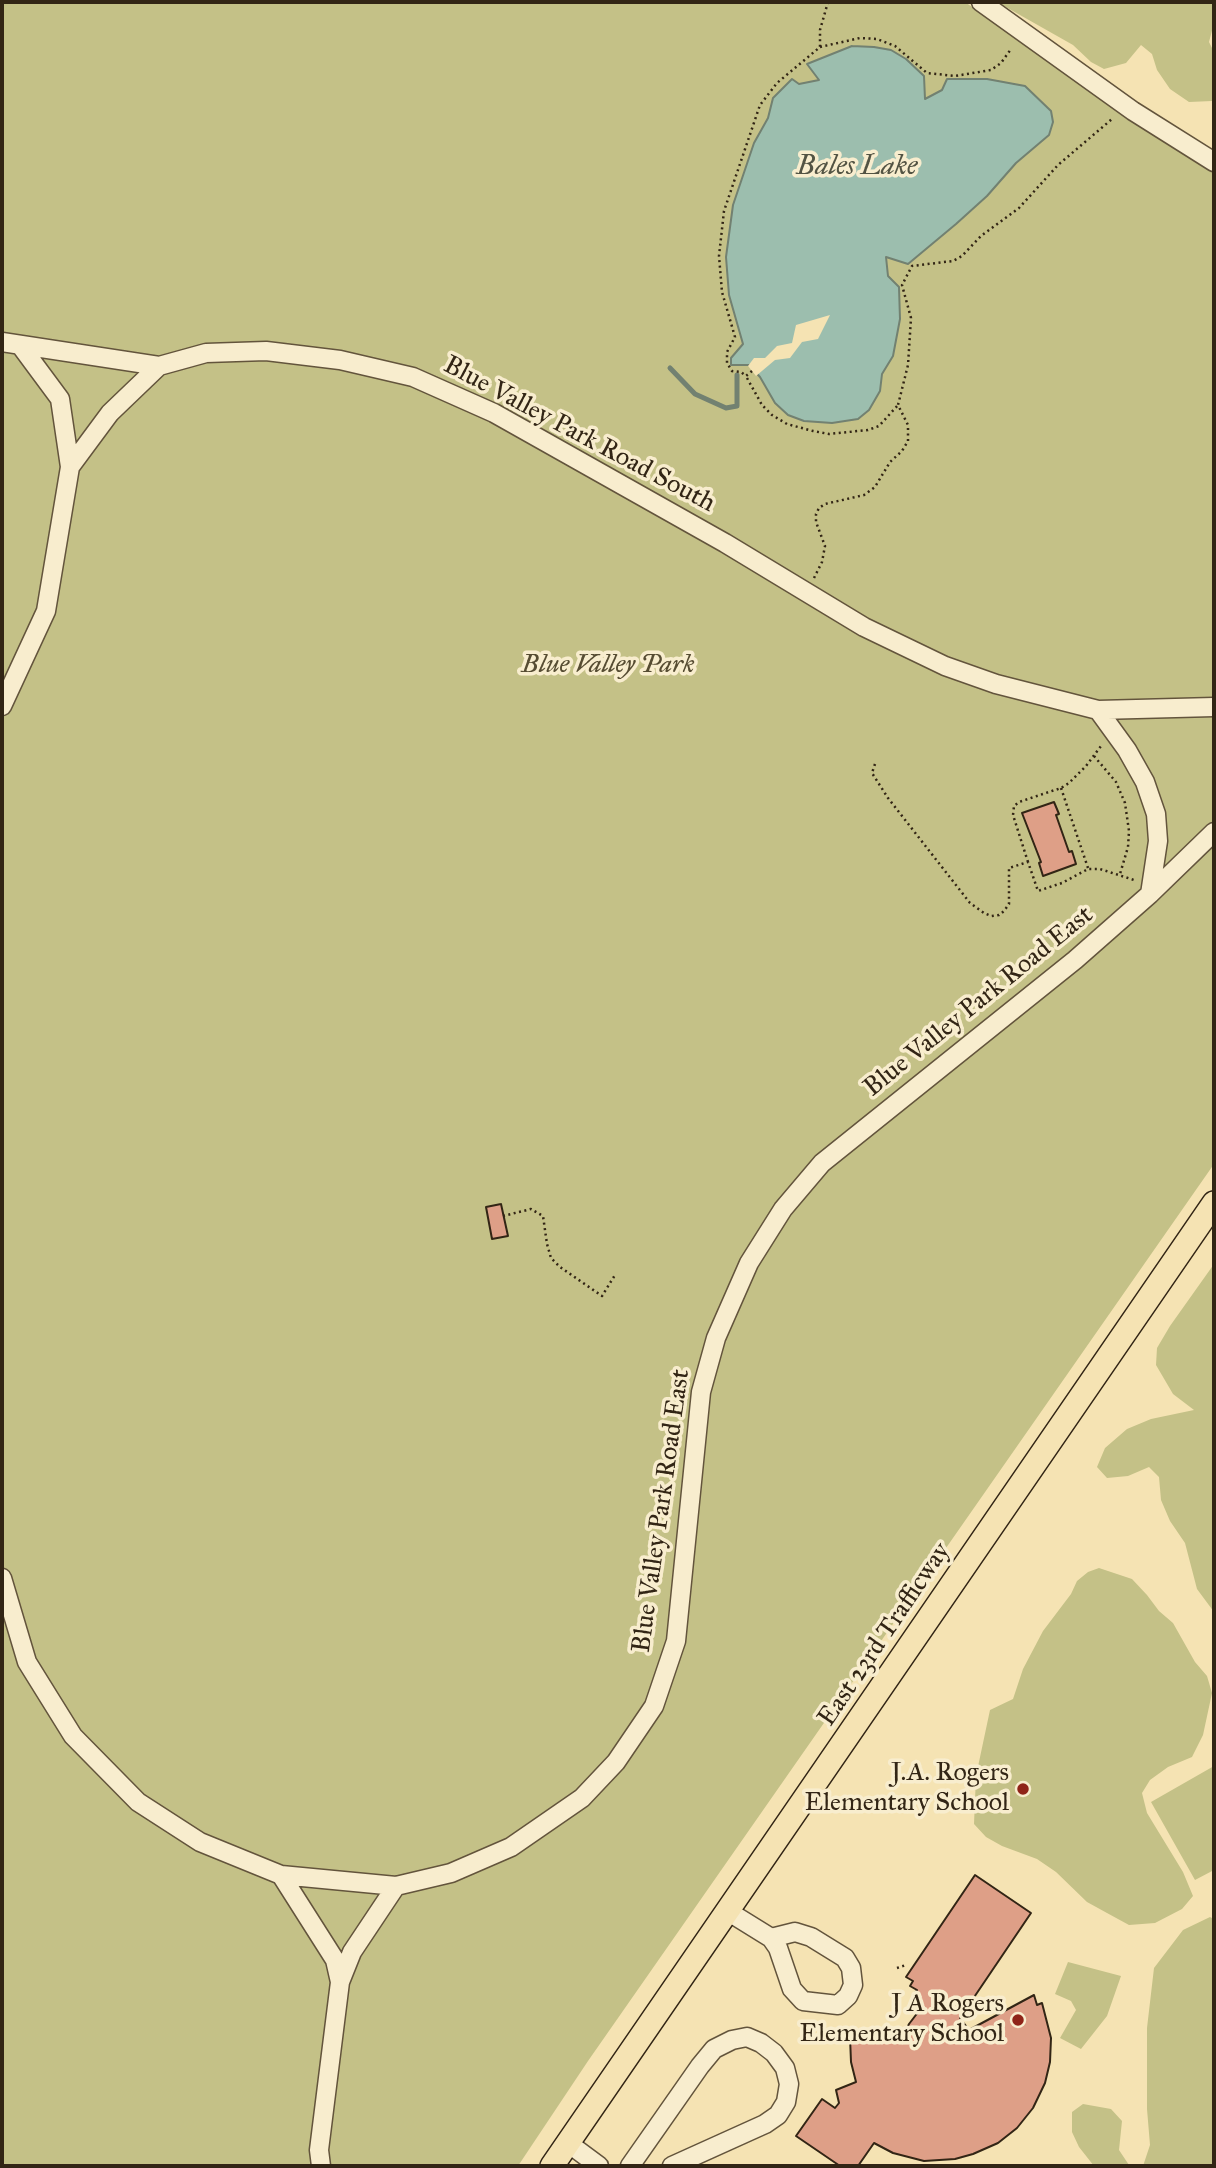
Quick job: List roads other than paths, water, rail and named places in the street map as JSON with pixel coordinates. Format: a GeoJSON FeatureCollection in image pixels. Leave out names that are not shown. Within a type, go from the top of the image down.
{"type":"FeatureCollection","features":[{"type":"Feature","properties":{"kind":"main road","name":"East 23rd Trafficway"},"geometry":{"type":"LineString","coordinates":[[552,2166],[1214,1203]]}},
{"type":"Feature","properties":{"kind":"street"},"geometry":{"type":"LineString","coordinates":[[981,2],[1133,111],[1212,155]]}},
{"type":"Feature","properties":{"kind":"street","name":"Blue Valley Park Road South"},"geometry":{"type":"LineString","coordinates":[[2,342],[159,366],[206,354],[266,351],[340,360],[413,377],[494,413],[725,542],[864,627],[945,666],[996,684],[1098,710],[1214,707]]}},
{"type":"Feature","properties":{"kind":"street"},"geometry":{"type":"LineString","coordinates":[[2,706],[46,611],[70,467],[60,399],[20,345]]}},
{"type":"Feature","properties":{"kind":"street"},"geometry":{"type":"LineString","coordinates":[[70,467],[110,413],[159,366]]}},
{"type":"Feature","properties":{"kind":"street"},"geometry":{"type":"LineString","coordinates":[[1098,710],[1127,750],[1144,782],[1156,814],[1158,841],[1151,889]]}},
{"type":"Feature","properties":{"kind":"street","name":"Blue Valley Park Road East"},"geometry":{"type":"LineString","coordinates":[[2,1578],[27,1662],[73,1736],[138,1802],[200,1842],[281,1875],[396,1886],[451,1873],[511,1847],[582,1798],[615,1762],[654,1706],[676,1641],[701,1392],[716,1338],[749,1263],[783,1209],[822,1163],[1075,960],[1214,832]]}},
{"type":"Feature","properties":{"kind":"street"},"geometry":{"type":"LineString","coordinates":[[281,1875],[335,1960],[340,1982]]}},
{"type":"Feature","properties":{"kind":"street"},"geometry":{"type":"LineString","coordinates":[[321,2166],[319,2150],[340,1982],[352,1952],[396,1886]]}},
{"type":"Feature","properties":{"kind":"street"},"geometry":{"type":"LineString","coordinates":[[729,1912],[771,1938],[778,1948],[792,1989],[803,2001],[838,2005],[848,1996],[853,1985],[851,1968],[845,1958],[811,1937],[795,1932],[771,1938]]}},
{"type":"Feature","properties":{"kind":"street"},"geometry":{"type":"LineString","coordinates":[[630,2166],[714,2049],[732,2040],[747,2038],[761,2043],[775,2053],[785,2068],[789,2084],[786,2102],[778,2115],[765,2124],[672,2166]]}},
{"type":"Feature","properties":{"kind":"street"},"geometry":{"type":"LineString","coordinates":[[568,2143],[599,2166]]}},
{"type":"Feature","properties":{"kind":"water","name":"Bales Lake"},"geometry":{"type":"Polygon","coordinates":[[[852,46],[891,50],[906,59],[924,76],[925,99],[942,90],[947,79],[987,79],[1025,86],[1051,111],[1053,122],[1049,135],[1016,163],[987,196],[908,264],[886,257],[888,276],[899,287],[900,319],[893,356],[882,374],[880,391],[869,410],[858,419],[832,423],[804,421],[788,415],[775,403],[760,377],[749,365],[731,365],[731,358],[743,344],[729,295],[726,257],[733,205],[754,143],[768,118],[773,98],[792,79],[799,84],[819,80],[807,64],[852,46]]]}},
{"type":"Feature","properties":{"kind":"waterway"},"geometry":{"type":"LineString","coordinates":[[670,368],[695,394],[726,408],[737,406],[737,375]]}},
{"type":"Feature","properties":{"kind":"place","name":"J.A. Rogers Elementary School"},"geometry":{"type":"Point","coordinates":[1023,1789]}},
{"type":"Feature","properties":{"kind":"place","name":"J A Rogers Elementary School"},"geometry":{"type":"Point","coordinates":[1018,2020]}},
{"type":"Feature","properties":{"kind":"park label","name":"Blue Valley Park"},"geometry":{"type":"Point","coordinates":[608,666]}}]}
